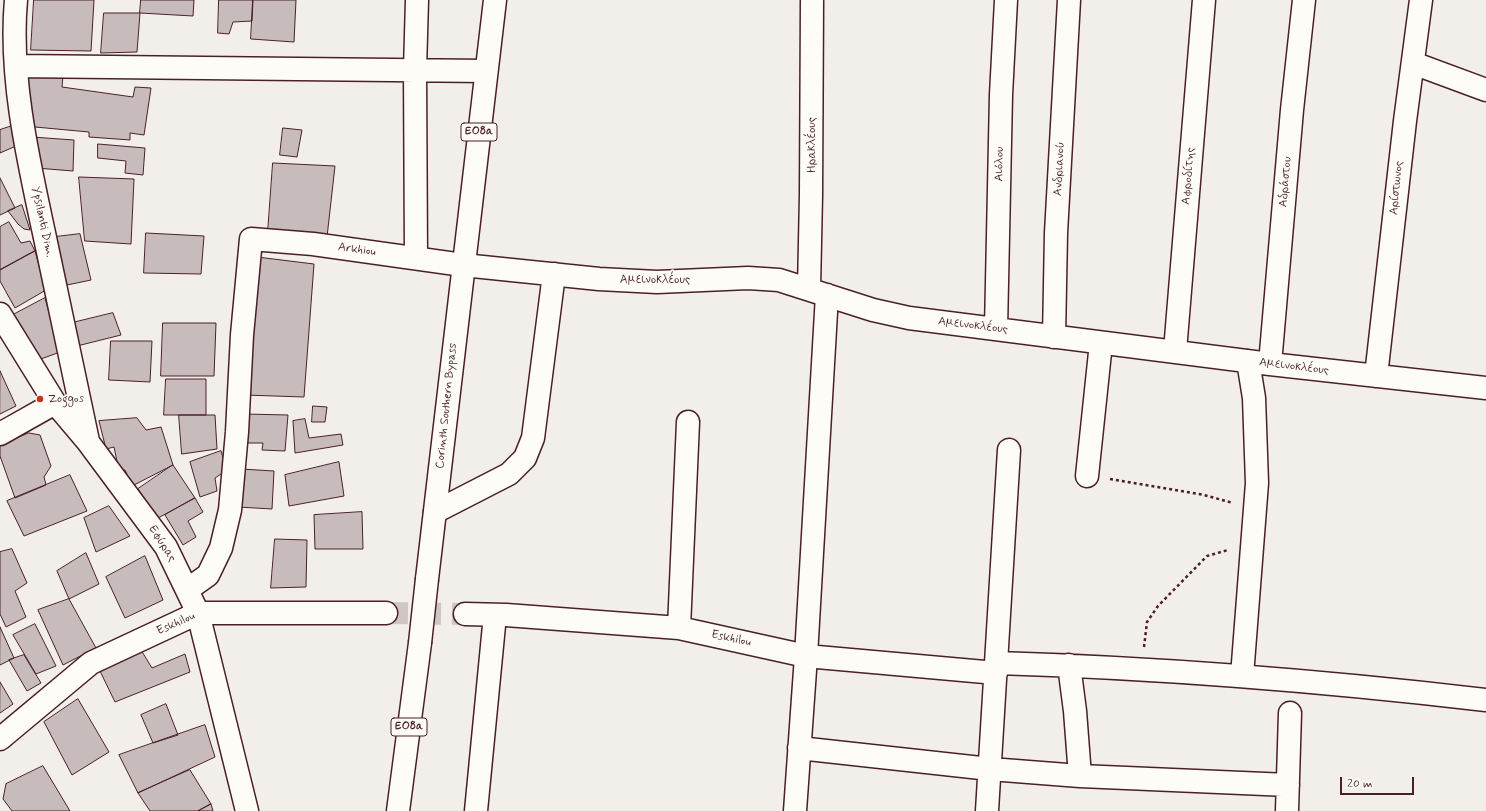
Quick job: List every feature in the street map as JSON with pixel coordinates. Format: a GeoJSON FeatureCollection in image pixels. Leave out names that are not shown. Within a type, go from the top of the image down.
{"type":"FeatureCollection","features":[{"type":"Feature","properties":{"kind":"main road"},"geometry":{"type":"LineString","coordinates":[[416,258],[415,70],[417,0]]}},
{"type":"Feature","properties":{"kind":"main road","name":"Corinth Southern Bypass"},"geometry":{"type":"LineString","coordinates":[[398,811],[420,644],[495,0]]}},
{"type":"Feature","properties":{"kind":"main road","name":"Ηρακλέους"},"geometry":{"type":"LineString","coordinates":[[795,811],[806,656],[818,292],[811,195],[812,0]]}},
{"type":"Feature","properties":{"kind":"main road","name":"Αιόλου"},"geometry":{"type":"LineString","coordinates":[[996,329],[1001,95],[1006,0]]}},
{"type":"Feature","properties":{"kind":"main road","name":"Ανδριανού"},"geometry":{"type":"LineString","coordinates":[[1054,337],[1056,234],[1069,0]]}},
{"type":"Feature","properties":{"kind":"main road","name":"Αφροδίτης"},"geometry":{"type":"LineString","coordinates":[[1175,351],[1204,0]]}},
{"type":"Feature","properties":{"kind":"main road","name":"Αδράστου"},"geometry":{"type":"LineString","coordinates":[[1270,364],[1292,110],[1304,0]]}},
{"type":"Feature","properties":{"kind":"main road","name":"Αρίστωνος"},"geometry":{"type":"LineString","coordinates":[[1376,376],[1405,121],[1421,0]]}},
{"type":"Feature","properties":{"kind":"main road","name":"Ypsilanti Dim."},"geometry":{"type":"LineString","coordinates":[[10,12],[30,168],[88,442]]}},
{"type":"Feature","properties":{"kind":"main road"},"geometry":{"type":"LineString","coordinates":[[1413,63],[1486,90]]}},
{"type":"Feature","properties":{"kind":"main road"},"geometry":{"type":"LineString","coordinates":[[16,66],[486,71]]}},
{"type":"Feature","properties":{"kind":"main road","name":"Arkhiou"},"geometry":{"type":"LineString","coordinates":[[187,590],[208,575],[221,548],[230,510],[237,432],[242,335],[251,239],[313,244],[463,265]]}},
{"type":"Feature","properties":{"kind":"main road","name":"Αμεινοκλέους"},"geometry":{"type":"LineString","coordinates":[[463,265],[657,282],[748,278],[779,280],[873,310],[909,318],[1270,364],[1486,388]]}},
{"type":"Feature","properties":{"kind":"main road"},"geometry":{"type":"LineString","coordinates":[[435,512],[509,474],[525,458],[533,438],[554,274]]}},
{"type":"Feature","properties":{"kind":"main road","name":"Εφύρας"},"geometry":{"type":"LineString","coordinates":[[0,314],[55,403],[88,442],[166,547],[198,613],[247,811]]}},
{"type":"Feature","properties":{"kind":"main road"},"geometry":{"type":"LineString","coordinates":[[1086,476],[1101,343]]}},
{"type":"Feature","properties":{"kind":"main road"},"geometry":{"type":"LineString","coordinates":[[1242,676],[1257,483],[1257,448],[1254,398],[1248,361]]}},
{"type":"Feature","properties":{"kind":"main road"},"geometry":{"type":"LineString","coordinates":[[0,434],[55,403]]}},
{"type":"Feature","properties":{"kind":"main road"},"geometry":{"type":"LineString","coordinates":[[679,628],[688,422]]}},
{"type":"Feature","properties":{"kind":"main road"},"geometry":{"type":"LineString","coordinates":[[987,811],[1010,450]]}},
{"type":"Feature","properties":{"kind":"main road","name":"Eskhilou"},"geometry":{"type":"LineString","coordinates":[[0,739],[91,663],[198,613],[386,613]]}},
{"type":"Feature","properties":{"kind":"main road","name":"Eskhilou"},"geometry":{"type":"LineString","coordinates":[[465,614],[679,628],[806,656],[996,668],[1069,665],[1148,669],[1242,676],[1486,700]]}},
{"type":"Feature","properties":{"kind":"main road"},"geometry":{"type":"LineString","coordinates":[[476,811],[495,615]]}},
{"type":"Feature","properties":{"kind":"main road"},"geometry":{"type":"LineString","coordinates":[[1069,665],[1076,718],[1080,776]]}},
{"type":"Feature","properties":{"kind":"main road"},"geometry":{"type":"LineString","coordinates":[[1287,811],[1290,712]]}},
{"type":"Feature","properties":{"kind":"main road"},"geometry":{"type":"LineString","coordinates":[[799,748],[990,769],[1080,776],[1288,785]]}},
{"type":"Feature","properties":{"kind":"path"},"geometry":{"type":"LineString","coordinates":[[1086,476],[1204,495],[1234,503],[1254,518]]}},
{"type":"Feature","properties":{"kind":"path"},"geometry":{"type":"LineString","coordinates":[[1148,669],[1144,646],[1147,622],[1158,606],[1207,556],[1217,551],[1233,549],[1251,550]]}},
{"type":"Feature","properties":{"kind":"building"},"geometry":{"type":"Polygon","coordinates":[[[34,0],[94,0],[91,51],[31,50],[34,0]]]}},
{"type":"Feature","properties":{"kind":"building"},"geometry":{"type":"Polygon","coordinates":[[[141,0],[194,0],[193,16],[140,13],[141,0]]]}},
{"type":"Feature","properties":{"kind":"building"},"geometry":{"type":"Polygon","coordinates":[[[219,0],[253,0],[252,21],[233,22],[229,34],[218,33],[219,0]]]}},
{"type":"Feature","properties":{"kind":"building"},"geometry":{"type":"Polygon","coordinates":[[[253,0],[296,0],[294,42],[251,39],[253,0]]]}},
{"type":"Feature","properties":{"kind":"building"},"geometry":{"type":"Polygon","coordinates":[[[104,13],[140,13],[137,52],[101,53],[104,13]]]}},
{"type":"Feature","properties":{"kind":"building"},"geometry":{"type":"Polygon","coordinates":[[[27,76],[63,76],[62,87],[133,97],[135,87],[151,88],[144,135],[130,133],[130,140],[89,137],[89,132],[35,127],[27,76]]]}},
{"type":"Feature","properties":{"kind":"building"},"geometry":{"type":"Polygon","coordinates":[[[12,126],[16,146],[0,153],[0,130],[12,126]]]}},
{"type":"Feature","properties":{"kind":"building"},"geometry":{"type":"Polygon","coordinates":[[[283,128],[302,130],[297,157],[280,155],[283,128]]]}},
{"type":"Feature","properties":{"kind":"building"},"geometry":{"type":"Polygon","coordinates":[[[32,137],[74,140],[73,171],[36,168],[32,137]]]}},
{"type":"Feature","properties":{"kind":"building"},"geometry":{"type":"Polygon","coordinates":[[[98,144],[145,148],[143,175],[125,173],[126,161],[98,158],[98,144]]]}},
{"type":"Feature","properties":{"kind":"building"},"geometry":{"type":"Polygon","coordinates":[[[273,163],[335,166],[327,237],[268,232],[273,163]]]}},
{"type":"Feature","properties":{"kind":"building"},"geometry":{"type":"Polygon","coordinates":[[[79,177],[134,179],[131,244],[85,241],[79,177]]]}},
{"type":"Feature","properties":{"kind":"building"},"geometry":{"type":"Polygon","coordinates":[[[0,178],[15,208],[0,215],[0,178]]]}},
{"type":"Feature","properties":{"kind":"building"},"geometry":{"type":"Polygon","coordinates":[[[22,205],[30,230],[24,229],[18,224],[8,211],[22,205]]]}},
{"type":"Feature","properties":{"kind":"building"},"geometry":{"type":"Polygon","coordinates":[[[9,222],[21,243],[30,241],[35,251],[0,270],[0,227],[9,222]]]}},
{"type":"Feature","properties":{"kind":"building"},"geometry":{"type":"Polygon","coordinates":[[[146,233],[204,236],[201,274],[144,273],[146,233]]]}},
{"type":"Feature","properties":{"kind":"building"},"geometry":{"type":"Polygon","coordinates":[[[80,234],[91,280],[67,285],[55,237],[80,234]]]}},
{"type":"Feature","properties":{"kind":"building"},"geometry":{"type":"Polygon","coordinates":[[[35,251],[46,290],[15,308],[0,281],[0,270],[35,251]]]}},
{"type":"Feature","properties":{"kind":"building"},"geometry":{"type":"Polygon","coordinates":[[[257,257],[314,264],[304,397],[244,395],[257,257]]]}},
{"type":"Feature","properties":{"kind":"building"},"geometry":{"type":"Polygon","coordinates":[[[45,298],[60,352],[41,359],[11,316],[45,298]]]}},
{"type":"Feature","properties":{"kind":"building"},"geometry":{"type":"Polygon","coordinates":[[[113,313],[121,335],[77,346],[72,323],[113,313]]]}},
{"type":"Feature","properties":{"kind":"building"},"geometry":{"type":"Polygon","coordinates":[[[163,323],[216,323],[214,376],[161,376],[163,323]]]}},
{"type":"Feature","properties":{"kind":"building"},"geometry":{"type":"Polygon","coordinates":[[[111,341],[152,341],[150,382],[109,380],[111,341]]]}},
{"type":"Feature","properties":{"kind":"building"},"geometry":{"type":"Polygon","coordinates":[[[0,371],[16,406],[0,414],[0,371]]]}},
{"type":"Feature","properties":{"kind":"building"},"geometry":{"type":"Polygon","coordinates":[[[166,379],[206,379],[206,415],[164,415],[166,379]]]}},
{"type":"Feature","properties":{"kind":"building"},"geometry":{"type":"Polygon","coordinates":[[[313,406],[327,407],[325,422],[312,422],[313,406]]]}},
{"type":"Feature","properties":{"kind":"building"},"geometry":{"type":"Polygon","coordinates":[[[245,414],[288,415],[285,451],[262,450],[263,443],[243,443],[245,414]]]}},
{"type":"Feature","properties":{"kind":"building"},"geometry":{"type":"Polygon","coordinates":[[[179,415],[215,415],[217,449],[182,454],[179,415]]]}},
{"type":"Feature","properties":{"kind":"building"},"geometry":{"type":"Polygon","coordinates":[[[137,418],[146,430],[161,427],[173,465],[132,486],[125,470],[119,471],[114,447],[106,449],[99,421],[137,418]]]}},
{"type":"Feature","properties":{"kind":"building"},"geometry":{"type":"Polygon","coordinates":[[[305,419],[309,438],[341,434],[343,445],[295,453],[293,421],[305,419]]]}},
{"type":"Feature","properties":{"kind":"building"},"geometry":{"type":"Polygon","coordinates":[[[29,433],[40,435],[51,466],[44,477],[46,485],[15,498],[0,456],[0,445],[29,433]]]}},
{"type":"Feature","properties":{"kind":"building"},"geometry":{"type":"Polygon","coordinates":[[[221,451],[227,470],[215,478],[217,491],[200,497],[190,462],[221,451]]]}},
{"type":"Feature","properties":{"kind":"building"},"geometry":{"type":"Polygon","coordinates":[[[339,462],[344,496],[289,506],[285,475],[339,462]]]}},
{"type":"Feature","properties":{"kind":"building"},"geometry":{"type":"Polygon","coordinates":[[[173,465],[195,498],[158,518],[138,489],[173,465]]]}},
{"type":"Feature","properties":{"kind":"building"},"geometry":{"type":"Polygon","coordinates":[[[241,469],[274,471],[272,509],[238,507],[241,469]]]}},
{"type":"Feature","properties":{"kind":"building"},"geometry":{"type":"Polygon","coordinates":[[[70,475],[87,511],[24,536],[7,501],[70,475]]]}},
{"type":"Feature","properties":{"kind":"building"},"geometry":{"type":"Polygon","coordinates":[[[195,498],[203,512],[188,521],[196,537],[183,545],[165,515],[195,498]]]}},
{"type":"Feature","properties":{"kind":"building"},"geometry":{"type":"Polygon","coordinates":[[[109,506],[130,536],[96,552],[84,518],[109,506]]]}},
{"type":"Feature","properties":{"kind":"building"},"geometry":{"type":"Polygon","coordinates":[[[362,512],[363,549],[315,549],[314,515],[362,512]]]}},
{"type":"Feature","properties":{"kind":"building"},"geometry":{"type":"Polygon","coordinates":[[[275,539],[307,540],[306,587],[271,588],[275,539]]]}},
{"type":"Feature","properties":{"kind":"building"},"geometry":{"type":"Polygon","coordinates":[[[12,549],[27,583],[15,591],[26,617],[6,627],[0,614],[0,552],[12,549]]]}},
{"type":"Feature","properties":{"kind":"building"},"geometry":{"type":"Polygon","coordinates":[[[86,553],[99,584],[69,599],[57,571],[86,553]]]}},
{"type":"Feature","properties":{"kind":"building"},"geometry":{"type":"Polygon","coordinates":[[[145,556],[163,600],[125,618],[106,577],[145,556]]]}},
{"type":"Feature","properties":{"kind":"building"},"geometry":{"type":"Polygon","coordinates":[[[69,599],[96,648],[63,665],[38,610],[69,599]]]}},
{"type":"Feature","properties":{"kind":"building"},"geometry":{"type":"Polygon","coordinates":[[[35,624],[56,666],[36,674],[13,635],[35,624]]]}},
{"type":"Feature","properties":{"kind":"building"},"geometry":{"type":"Polygon","coordinates":[[[0,627],[14,658],[0,665],[0,627]]]}},
{"type":"Feature","properties":{"kind":"building"},"geometry":{"type":"Polygon","coordinates":[[[141,650],[152,668],[185,654],[190,672],[115,702],[99,669],[141,650]]]}},
{"type":"Feature","properties":{"kind":"building"},"geometry":{"type":"Polygon","coordinates":[[[24,655],[41,683],[27,691],[9,660],[24,655]]]}},
{"type":"Feature","properties":{"kind":"building"},"geometry":{"type":"Polygon","coordinates":[[[0,682],[13,704],[0,713],[0,682]]]}},
{"type":"Feature","properties":{"kind":"building"},"geometry":{"type":"Polygon","coordinates":[[[78,699],[109,752],[72,775],[44,722],[78,699]]]}},
{"type":"Feature","properties":{"kind":"building"},"geometry":{"type":"Polygon","coordinates":[[[166,704],[178,735],[153,743],[141,715],[166,704]]]}},
{"type":"Feature","properties":{"kind":"building"},"geometry":{"type":"Polygon","coordinates":[[[205,725],[215,757],[138,793],[119,755],[205,725]]]}},
{"type":"Feature","properties":{"kind":"building"},"geometry":{"type":"Polygon","coordinates":[[[43,766],[70,811],[12,811],[3,799],[6,784],[43,766]]]}},
{"type":"Feature","properties":{"kind":"building"},"geometry":{"type":"Polygon","coordinates":[[[190,770],[211,804],[198,811],[150,811],[138,793],[190,770]]]}},
{"type":"Feature","properties":{"kind":"building"},"geometry":{"type":"Polygon","coordinates":[[[211,804],[213,811],[198,811],[211,804]]]}},
{"type":"Feature","properties":{"kind":"tunnel"},"geometry":{"type":"LineString","coordinates":[[386,613],[465,614]]}},
{"type":"Feature","properties":{"kind":"place","name":"Zoggos"},"geometry":{"type":"Point","coordinates":[40,399]}}]}
